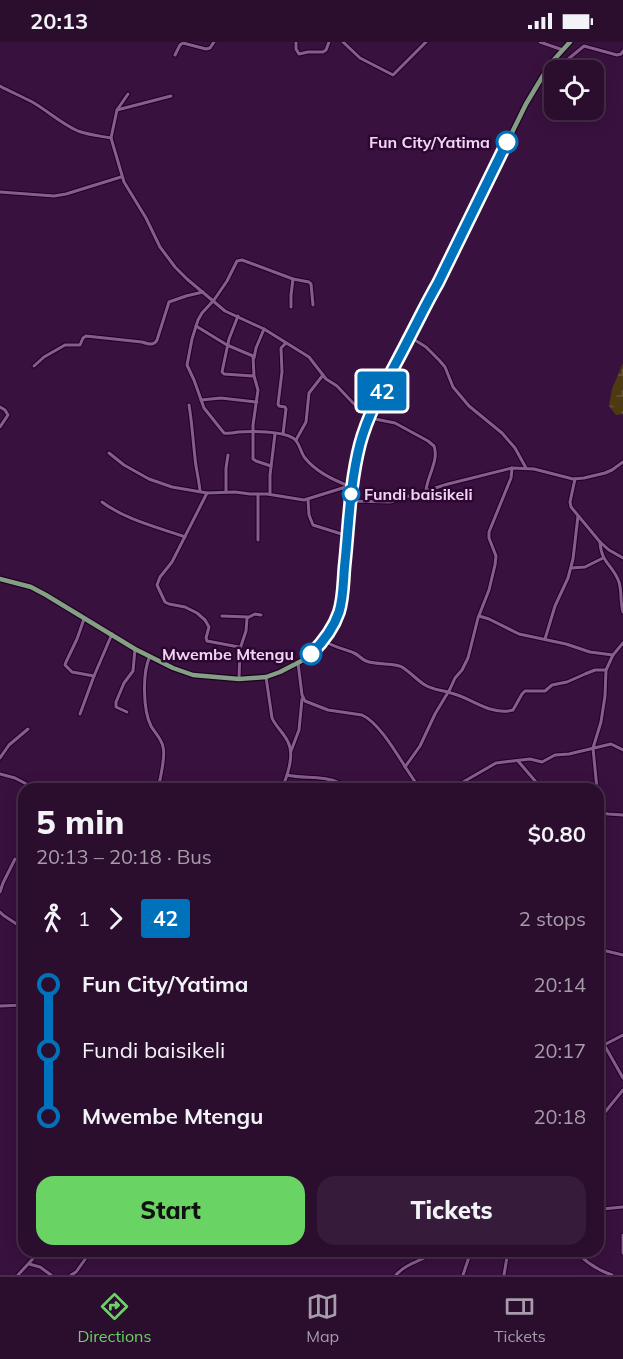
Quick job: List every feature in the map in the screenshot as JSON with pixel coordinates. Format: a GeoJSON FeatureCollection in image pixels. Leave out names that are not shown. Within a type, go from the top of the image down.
{"type":"FeatureCollection","features":[{"type":"Feature","properties":{"kind":"main road"},"geometry":{"type":"LineString","coordinates":[[554,60],[570,42]]}},
{"type":"Feature","properties":{"kind":"main road"},"geometry":{"type":"LineString","coordinates":[[0,579],[34,589],[60,602],[135,649],[193,675],[239,679],[266,677],[298,663],[314,651],[323,640],[339,610],[348,536],[350,487],[370,418],[526,104],[544,74]]}},
{"type":"Feature","properties":{"kind":"street"},"geometry":{"type":"LineString","coordinates":[[175,56],[183,43],[206,49],[210,48],[214,42]]}},
{"type":"Feature","properties":{"kind":"street"},"geometry":{"type":"LineString","coordinates":[[296,42],[296,49],[301,54],[323,52],[329,42]]}},
{"type":"Feature","properties":{"kind":"street"},"geometry":{"type":"LineString","coordinates":[[343,42],[360,58],[393,75],[426,42]]}},
{"type":"Feature","properties":{"kind":"street"},"geometry":{"type":"LineString","coordinates":[[540,42],[563,50]]}},
{"type":"Feature","properties":{"kind":"street"},"geometry":{"type":"LineString","coordinates":[[567,60],[584,46],[617,55],[623,51]]}},
{"type":"Feature","properties":{"kind":"street"},"geometry":{"type":"LineString","coordinates":[[0,86],[30,101],[58,121],[79,131],[111,138]]}},
{"type":"Feature","properties":{"kind":"street"},"geometry":{"type":"LineString","coordinates":[[128,94],[117,110],[111,138],[122,177],[160,247],[175,267],[225,311],[264,328],[309,357],[323,375],[370,418],[395,423],[429,441],[434,446],[436,455],[426,490]]}},
{"type":"Feature","properties":{"kind":"street"},"geometry":{"type":"LineString","coordinates":[[117,110],[171,96]]}},
{"type":"Feature","properties":{"kind":"street"},"geometry":{"type":"LineString","coordinates":[[0,192],[54,196],[122,177]]}},
{"type":"Feature","properties":{"kind":"street"},"geometry":{"type":"LineString","coordinates":[[313,305],[310,283],[246,261],[237,261],[214,300],[202,313],[195,326],[187,367],[204,408],[226,434],[253,432],[283,434],[296,440],[312,466],[350,487]]}},
{"type":"Feature","properties":{"kind":"street"},"geometry":{"type":"LineString","coordinates":[[291,307],[293,279]]}},
{"type":"Feature","properties":{"kind":"street"},"geometry":{"type":"LineString","coordinates":[[34,366],[64,345],[80,345],[86,336],[149,344],[156,342],[169,302],[203,292]]}},
{"type":"Feature","properties":{"kind":"street"},"geometry":{"type":"LineString","coordinates":[[238,316],[227,345],[222,373],[254,376]]}},
{"type":"Feature","properties":{"kind":"street"},"geometry":{"type":"LineString","coordinates":[[195,326],[254,358]]}},
{"type":"Feature","properties":{"kind":"street"},"geometry":{"type":"LineString","coordinates":[[264,328],[254,358],[254,376],[258,390],[253,432],[253,459],[271,466]]}},
{"type":"Feature","properties":{"kind":"street"},"geometry":{"type":"LineString","coordinates":[[410,337],[423,345],[439,360],[445,367],[453,387],[469,406],[502,433],[515,448],[526,468]]}},
{"type":"Feature","properties":{"kind":"street"},"geometry":{"type":"LineString","coordinates":[[283,434],[286,409],[278,404],[282,372],[281,348],[286,343]]}},
{"type":"Feature","properties":{"kind":"street"},"geometry":{"type":"LineString","coordinates":[[296,440],[306,422],[309,393],[323,375]]}},
{"type":"Feature","properties":{"kind":"street"},"geometry":{"type":"LineString","coordinates":[[201,400],[221,398],[257,402]]}},
{"type":"Feature","properties":{"kind":"street"},"geometry":{"type":"LineString","coordinates":[[189,405],[200,492]]}},
{"type":"Feature","properties":{"kind":"street"},"geometry":{"type":"LineString","coordinates":[[0,407],[8,415],[0,427]]}},
{"type":"Feature","properties":{"kind":"street"},"geometry":{"type":"LineString","coordinates":[[270,495],[275,434]]}},
{"type":"Feature","properties":{"kind":"street"},"geometry":{"type":"LineString","coordinates":[[109,453],[124,465],[149,479],[172,487],[207,493],[235,492],[297,500],[350,487]]}},
{"type":"Feature","properties":{"kind":"street"},"geometry":{"type":"LineString","coordinates":[[226,492],[228,455]]}},
{"type":"Feature","properties":{"kind":"street"},"geometry":{"type":"LineString","coordinates":[[351,501],[390,502],[426,490],[512,468],[526,468],[575,479],[605,473],[623,462]]}},
{"type":"Feature","properties":{"kind":"street"},"geometry":{"type":"LineString","coordinates":[[405,767],[420,746],[435,714],[468,658],[478,616],[489,590],[495,565],[496,556],[489,532],[511,478],[512,468]]}},
{"type":"Feature","properties":{"kind":"street"},"geometry":{"type":"LineString","coordinates":[[575,479],[570,504],[600,542],[614,554],[623,558]]}},
{"type":"Feature","properties":{"kind":"street"},"geometry":{"type":"LineString","coordinates":[[207,493],[172,562],[158,580],[157,585],[165,602],[185,607],[201,615],[209,627],[206,640],[237,646],[240,649]]}},
{"type":"Feature","properties":{"kind":"street"},"geometry":{"type":"LineString","coordinates":[[258,494],[258,540]]}},
{"type":"Feature","properties":{"kind":"street"},"geometry":{"type":"LineString","coordinates":[[308,499],[309,515],[314,525],[348,536]]}},
{"type":"Feature","properties":{"kind":"street"},"geometry":{"type":"LineString","coordinates":[[102,502],[128,517],[185,537]]}},
{"type":"Feature","properties":{"kind":"street"},"geometry":{"type":"LineString","coordinates":[[545,639],[574,555],[578,516]]}},
{"type":"Feature","properties":{"kind":"street"},"geometry":{"type":"LineString","coordinates":[[600,542],[603,558],[618,580],[623,612]]}},
{"type":"Feature","properties":{"kind":"street"},"geometry":{"type":"LineString","coordinates":[[570,568],[585,567],[603,558]]}},
{"type":"Feature","properties":{"kind":"street"},"geometry":{"type":"LineString","coordinates":[[222,616],[261,615]]}},
{"type":"Feature","properties":{"kind":"street"},"geometry":{"type":"LineString","coordinates":[[478,616],[519,634],[545,639],[587,652],[613,655]]}},
{"type":"Feature","properties":{"kind":"street"},"geometry":{"type":"LineString","coordinates":[[239,679],[240,649],[248,617]]}},
{"type":"Feature","properties":{"kind":"street"},"geometry":{"type":"LineString","coordinates":[[85,618],[65,666],[72,672],[94,676]]}},
{"type":"Feature","properties":{"kind":"street"},"geometry":{"type":"LineString","coordinates":[[80,714],[112,634]]}},
{"type":"Feature","properties":{"kind":"street"},"geometry":{"type":"LineString","coordinates":[[323,640],[358,655],[364,661],[401,666],[425,685],[470,699],[481,707],[501,711],[514,708],[525,691],[545,691],[552,685],[569,681],[595,670],[606,670]]}},
{"type":"Feature","properties":{"kind":"street"},"geometry":{"type":"LineString","coordinates":[[596,783],[593,748],[601,722],[606,670],[613,655],[623,643]]}},
{"type":"Feature","properties":{"kind":"street"},"geometry":{"type":"LineString","coordinates":[[127,712],[116,707],[116,703],[124,683],[133,670],[135,649]]}},
{"type":"Feature","properties":{"kind":"street"},"geometry":{"type":"LineString","coordinates":[[150,656],[144,677],[146,705],[150,723],[164,751],[160,783]]}},
{"type":"Feature","properties":{"kind":"street"},"geometry":{"type":"LineString","coordinates":[[284,783],[291,750],[299,730],[302,697],[298,663]]}},
{"type":"Feature","properties":{"kind":"street"},"geometry":{"type":"LineString","coordinates":[[266,677],[272,718],[291,750]]}},
{"type":"Feature","properties":{"kind":"street"},"geometry":{"type":"LineString","coordinates":[[302,697],[306,702],[328,710],[366,717],[382,734],[416,783]]}},
{"type":"Feature","properties":{"kind":"street"},"geometry":{"type":"LineString","coordinates":[[0,758],[9,745],[28,729]]}},
{"type":"Feature","properties":{"kind":"street"},"geometry":{"type":"LineString","coordinates":[[461,783],[492,765],[500,763],[531,759],[543,762],[555,755],[611,744],[623,750]]}},
{"type":"Feature","properties":{"kind":"street"},"geometry":{"type":"LineString","coordinates":[[518,761],[537,783]]}},
{"type":"Feature","properties":{"kind":"street"},"geometry":{"type":"LineString","coordinates":[[0,774],[25,783]]}},
{"type":"Feature","properties":{"kind":"street"},"geometry":{"type":"LineString","coordinates":[[287,775],[330,779],[340,783]]}},
{"type":"Feature","properties":{"kind":"street"},"geometry":{"type":"LineString","coordinates":[[604,813],[623,815]]}},
{"type":"Feature","properties":{"kind":"street"},"geometry":{"type":"LineString","coordinates":[[0,892],[15,859]]}},
{"type":"Feature","properties":{"kind":"street"},"geometry":{"type":"LineString","coordinates":[[0,912],[18,925]]}},
{"type":"Feature","properties":{"kind":"street"},"geometry":{"type":"LineString","coordinates":[[604,950],[623,955]]}},
{"type":"Feature","properties":{"kind":"street"},"geometry":{"type":"LineString","coordinates":[[0,1006],[18,1005]]}},
{"type":"Feature","properties":{"kind":"street"},"geometry":{"type":"LineString","coordinates":[[623,1035],[604,1044],[623,1078]]}},
{"type":"Feature","properties":{"kind":"street"},"geometry":{"type":"LineString","coordinates":[[604,1113],[623,1090]]}},
{"type":"Feature","properties":{"kind":"street"},"geometry":{"type":"LineString","coordinates":[[604,1209],[623,1207]]}},
{"type":"Feature","properties":{"kind":"street"},"geometry":{"type":"LineString","coordinates":[[623,1234],[623,1253]]}},
{"type":"Feature","properties":{"kind":"street"},"geometry":{"type":"LineString","coordinates":[[18,1275],[35,1257]]}},
{"type":"Feature","properties":{"kind":"street"},"geometry":{"type":"LineString","coordinates":[[71,1275],[87,1257]]}},
{"type":"Feature","properties":{"kind":"street"},"geometry":{"type":"LineString","coordinates":[[396,1275],[402,1268],[426,1257]]}},
{"type":"Feature","properties":{"kind":"street"},"geometry":{"type":"LineString","coordinates":[[463,1275],[469,1257]]}},
{"type":"Feature","properties":{"kind":"street"},"geometry":{"type":"LineString","coordinates":[[504,1275],[507,1257]]}},
{"type":"Feature","properties":{"kind":"street"},"geometry":{"type":"LineString","coordinates":[[582,1257],[612,1275]]}},
{"type":"Feature","properties":{"kind":"street"},"geometry":{"type":"LineString","coordinates":[[29,1264],[40,1267],[51,1275]]}},
{"type":"Feature","properties":{"kind":"green space"},"geometry":{"type":"Polygon","coordinates":[[[623,363],[623,414],[616,415],[609,406],[612,389],[623,363]]]}},
{"type":"Feature","properties":{"kind":"bus line","name":"42"},"geometry":{"type":"LineString","coordinates":[[311,654],[323,640],[339,610],[354,474],[370,418],[507,142]]}},
{"type":"Feature","properties":{"kind":"place","name":"Fun City/Yatima"},"geometry":{"type":"Point","coordinates":[507,142]}},
{"type":"Feature","properties":{"kind":"place","name":"Fundi baisikeli"},"geometry":{"type":"Point","coordinates":[351,494]}},
{"type":"Feature","properties":{"kind":"place","name":"Mwembe Mtengu"},"geometry":{"type":"Point","coordinates":[311,654]}}]}
